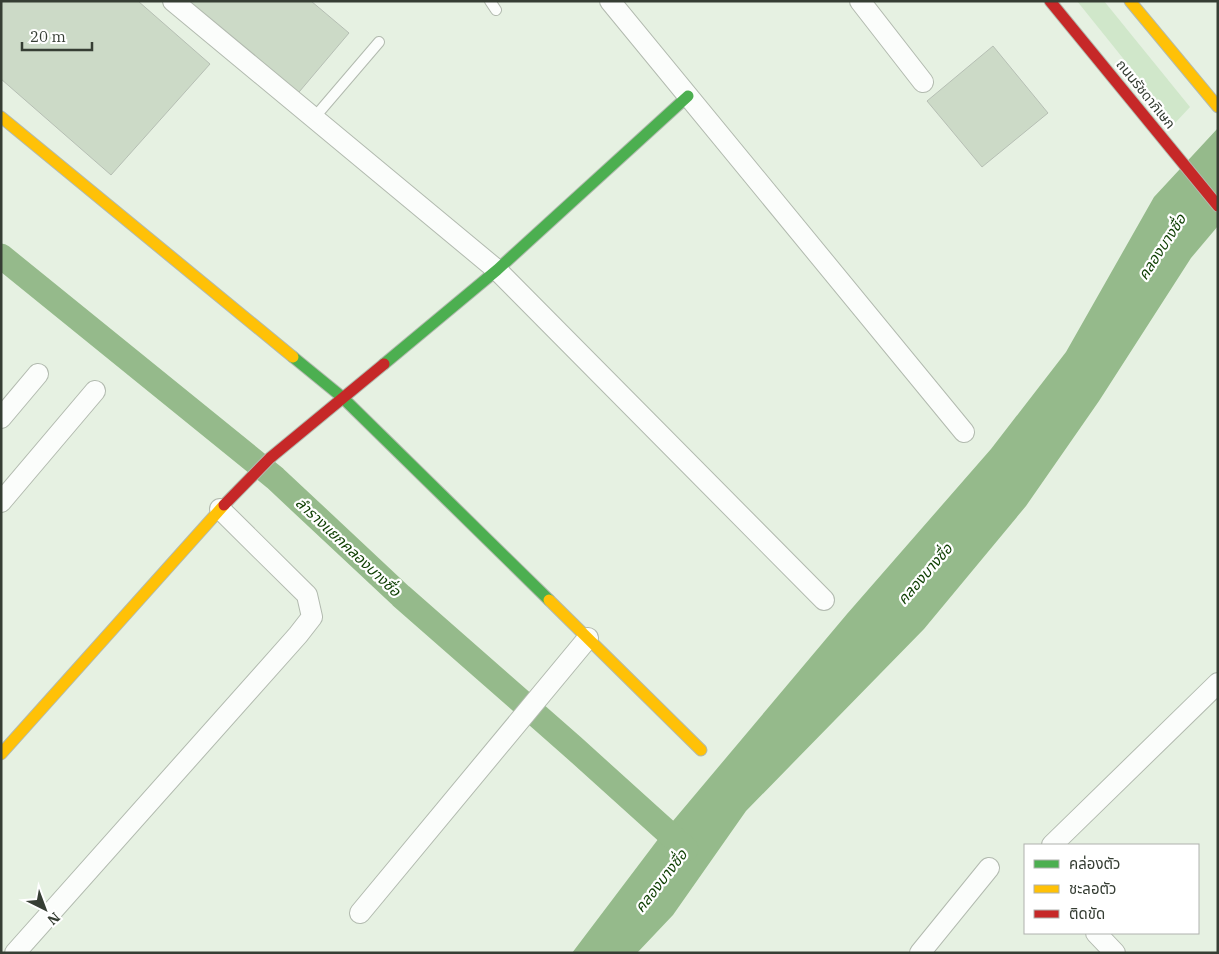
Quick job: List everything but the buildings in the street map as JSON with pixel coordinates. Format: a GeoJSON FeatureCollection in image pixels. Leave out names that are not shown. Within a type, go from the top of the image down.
{"type":"FeatureCollection","features":[{"type":"Feature","properties":{"kind":"street"},"geometry":{"type":"LineString","coordinates":[[173,1],[498,270],[824,600]]}},
{"type":"Feature","properties":{"kind":"street"},"geometry":{"type":"LineString","coordinates":[[610,1],[964,432]]}},
{"type":"Feature","properties":{"kind":"street"},"geometry":{"type":"LineString","coordinates":[[860,1],[923,82]]}},
{"type":"Feature","properties":{"kind":"street","name":"ถนนรัชดาภิเษก"},"geometry":{"type":"LineString","coordinates":[[1050,1],[1218,206]]}},
{"type":"Feature","properties":{"kind":"street"},"geometry":{"type":"LineString","coordinates":[[1133,5],[1218,107]]}},
{"type":"Feature","properties":{"kind":"street"},"geometry":{"type":"LineString","coordinates":[[1,754],[220,510],[270,458],[498,270],[688,96]]}},
{"type":"Feature","properties":{"kind":"street"},"geometry":{"type":"LineString","coordinates":[[1,117],[342,397],[701,750]]}},
{"type":"Feature","properties":{"kind":"street"},"geometry":{"type":"LineString","coordinates":[[1,418],[38,374]]}},
{"type":"Feature","properties":{"kind":"street"},"geometry":{"type":"LineString","coordinates":[[1,502],[95,391]]}},
{"type":"Feature","properties":{"kind":"street"},"geometry":{"type":"LineString","coordinates":[[15,953],[312,616],[307,595],[220,510]]}},
{"type":"Feature","properties":{"kind":"street"},"geometry":{"type":"LineString","coordinates":[[360,913],[588,638]]}},
{"type":"Feature","properties":{"kind":"street"},"geometry":{"type":"LineString","coordinates":[[1053,844],[1218,683]]}},
{"type":"Feature","properties":{"kind":"street"},"geometry":{"type":"LineString","coordinates":[[920,953],[989,868]]}},
{"type":"Feature","properties":{"kind":"street"},"geometry":{"type":"LineString","coordinates":[[1097,934],[1115,953]]}},
{"type":"Feature","properties":{"kind":"lane"},"geometry":{"type":"LineString","coordinates":[[490,1],[496,10]]}},
{"type":"Feature","properties":{"kind":"lane"},"geometry":{"type":"LineString","coordinates":[[1133,5],[1147,1]]}},
{"type":"Feature","properties":{"kind":"lane"},"geometry":{"type":"LineString","coordinates":[[314,118],[379,42]]}},
{"type":"Feature","properties":{"kind":"shaded area"},"geometry":{"type":"Polygon","coordinates":[[[1077,1],[1104,1],[1190,107],[1175,123],[1077,1]]]}},
{"type":"Feature","properties":{"kind":"water","name":"คลองบางซื่อ"},"geometry":{"type":"Polygon","coordinates":[[[1218,128],[1218,226],[1191,258],[1099,401],[1026,506],[924,629],[746,811],[673,915],[637,953],[572,953],[662,834],[847,614],[991,449],[1066,352],[1154,197],[1218,128]]]}},
{"type":"Feature","properties":{"kind":"waterway","name":"ลำรางแยกคลองบางซื่อ"},"geometry":{"type":"LineString","coordinates":[[1,256],[275,478],[401,596],[686,849]]}},
{"type":"Feature","properties":{"kind":"traffic: fast"},"geometry":{"type":"LineString","coordinates":[[384,364],[497,270],[688,96]]}},
{"type":"Feature","properties":{"kind":"traffic: fast"},"geometry":{"type":"LineString","coordinates":[[293,357],[342,397],[549,600]]}},
{"type":"Feature","properties":{"kind":"traffic: slow"},"geometry":{"type":"LineString","coordinates":[[1130,1],[1218,107]]}},
{"type":"Feature","properties":{"kind":"traffic: slow"},"geometry":{"type":"LineString","coordinates":[[1,117],[293,357]]}},
{"type":"Feature","properties":{"kind":"traffic: slow"},"geometry":{"type":"LineString","coordinates":[[1,754],[224,505]]}},
{"type":"Feature","properties":{"kind":"traffic: slow"},"geometry":{"type":"LineString","coordinates":[[549,600],[701,750]]}},
{"type":"Feature","properties":{"kind":"traffic: jam"},"geometry":{"type":"LineString","coordinates":[[1050,1],[1218,206]]}},
{"type":"Feature","properties":{"kind":"traffic: jam"},"geometry":{"type":"LineString","coordinates":[[224,505],[270,458],[384,364]]}}]}
